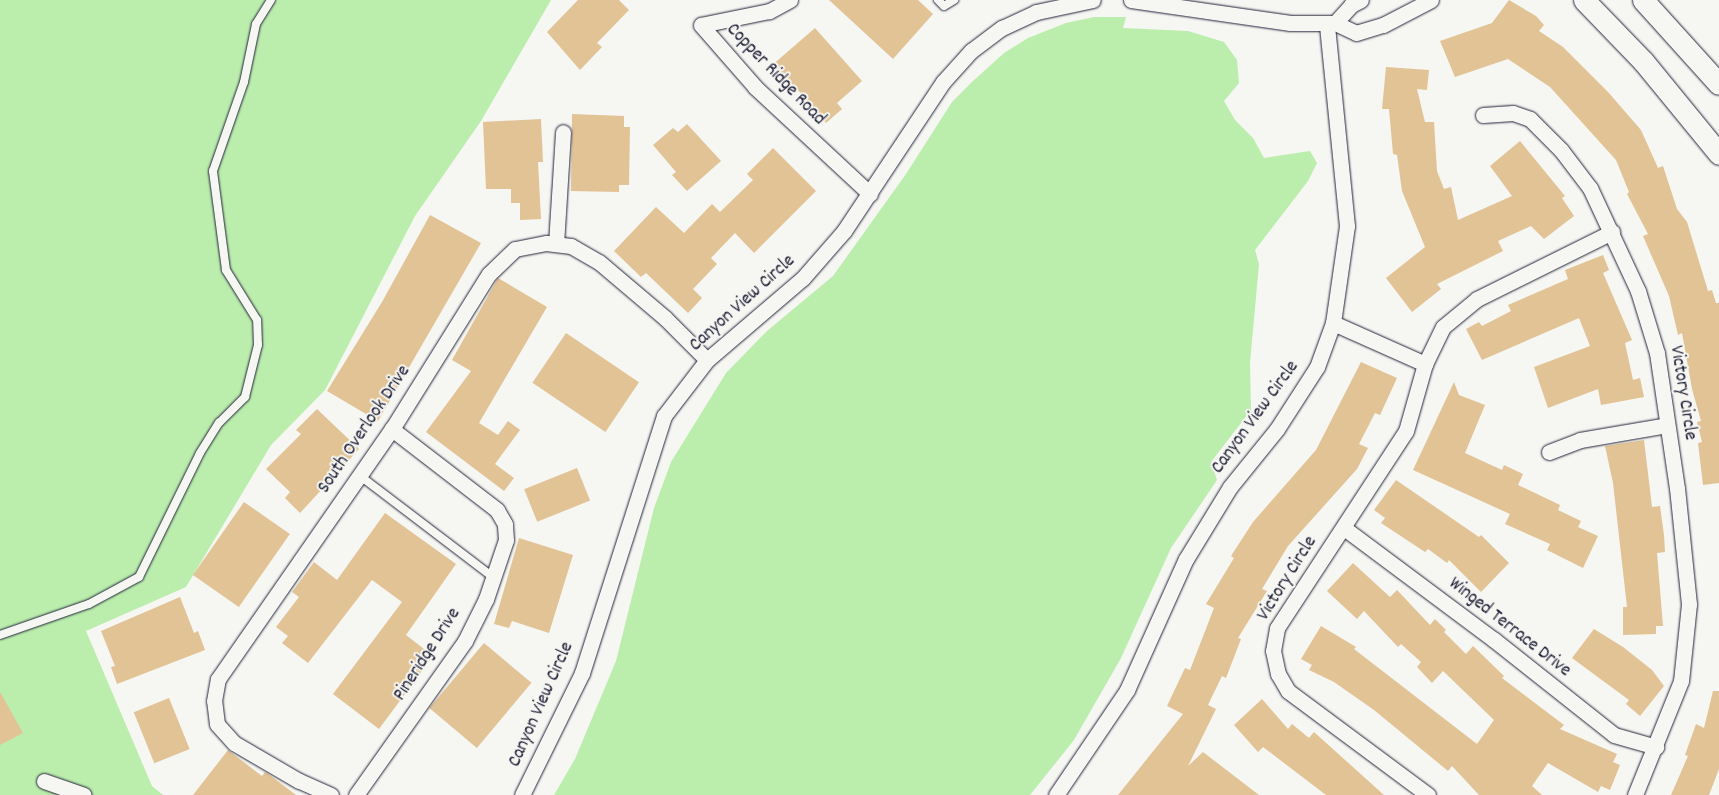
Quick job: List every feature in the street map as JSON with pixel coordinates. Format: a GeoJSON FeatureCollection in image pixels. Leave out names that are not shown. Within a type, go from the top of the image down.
{"type":"FeatureCollection","features":[{"type":"Feature","properties":{"kind":"main road"},"geometry":{"type":"LineString","coordinates":[[1584,0],[1643,61],[1719,154]]}},
{"type":"Feature","properties":{"kind":"main road"},"geometry":{"type":"LineString","coordinates":[[1643,0],[1719,84]]}},
{"type":"Feature","properties":{"kind":"street","name":"Copper Ridge Road"},"geometry":{"type":"LineString","coordinates":[[790,0],[769,11],[701,25],[755,87],[870,194]]}},
{"type":"Feature","properties":{"kind":"street","name":"Canyon View Circle"},"geometry":{"type":"LineString","coordinates":[[522,795],[582,673],[664,416],[707,360],[803,278],[844,231],[943,82],[971,51],[1002,28],[1036,12],[1093,0]]}},
{"type":"Feature","properties":{"kind":"street"},"geometry":{"type":"LineString","coordinates":[[1131,0],[1206,5],[1290,23],[1331,23],[1356,33],[1383,25],[1432,0]]}},
{"type":"Feature","properties":{"kind":"street"},"geometry":{"type":"LineString","coordinates":[[1331,23],[1351,5],[1361,0]]}},
{"type":"Feature","properties":{"kind":"street","name":"Canyon View Circle"},"geometry":{"type":"LineString","coordinates":[[1056,795],[1127,690],[1191,551],[1230,487],[1277,430],[1317,368],[1333,322],[1347,226],[1331,23]]}},
{"type":"Feature","properties":{"kind":"street"},"geometry":{"type":"LineString","coordinates":[[1483,115],[1513,113],[1530,119],[1561,150],[1590,188],[1612,232]]}},
{"type":"Feature","properties":{"kind":"street"},"geometry":{"type":"LineString","coordinates":[[556,244],[563,132]]}},
{"type":"Feature","properties":{"kind":"street","name":"Victory Circle"},"geometry":{"type":"LineString","coordinates":[[1428,795],[1353,737],[1309,709],[1288,691],[1278,674],[1273,651],[1276,628],[1344,528],[1406,431],[1425,364],[1443,327],[1477,299],[1612,232],[1638,291],[1657,353],[1666,425],[1677,488],[1689,604],[1681,681],[1656,747],[1635,795]]}},
{"type":"Feature","properties":{"kind":"street","name":"South Overlook Drive"},"geometry":{"type":"LineString","coordinates":[[331,795],[299,781],[234,743],[217,724],[214,701],[218,679],[392,429],[489,274],[514,249],[546,243],[571,246],[599,262],[665,318],[707,360]]}},
{"type":"Feature","properties":{"kind":"street"},"geometry":{"type":"LineString","coordinates":[[1333,322],[1425,364]]}},
{"type":"Feature","properties":{"kind":"street"},"geometry":{"type":"LineString","coordinates":[[1549,452],[1580,440],[1666,425]]}},
{"type":"Feature","properties":{"kind":"street","name":"Pineridge Drive"},"geometry":{"type":"LineString","coordinates":[[356,795],[465,641],[493,577],[506,540],[506,524],[497,510],[392,429]]}},
{"type":"Feature","properties":{"kind":"street","name":"Winged Terrace Drive"},"geometry":{"type":"LineString","coordinates":[[1344,528],[1493,639],[1614,735],[1656,747]]}},
{"type":"Feature","properties":{"kind":"street"},"geometry":{"type":"LineString","coordinates":[[44,781],[84,795]]}},
{"type":"Feature","properties":{"kind":"lane"},"geometry":{"type":"LineString","coordinates":[[0,635],[89,604],[139,577],[200,453],[219,423],[245,397],[258,345],[257,320],[226,270],[213,171],[244,82],[256,24],[271,0]]}},
{"type":"Feature","properties":{"kind":"lane"},"geometry":{"type":"LineString","coordinates":[[938,0],[944,6],[954,0]]}},
{"type":"Feature","properties":{"kind":"lane"},"geometry":{"type":"LineString","coordinates":[[359,475],[493,577]]}},
{"type":"Feature","properties":{"kind":"green space"},"geometry":{"type":"Polygon","coordinates":[[[0,0],[551,0],[481,121],[415,216],[325,390],[271,445],[186,587],[86,631],[152,786],[163,795],[0,795],[0,0]]]}},
{"type":"Feature","properties":{"kind":"green space"},"geometry":{"type":"Polygon","coordinates":[[[1094,17],[1126,17],[1123,28],[1188,31],[1224,42],[1237,60],[1239,83],[1224,101],[1235,120],[1253,138],[1264,158],[1310,151],[1317,163],[1308,181],[1255,250],[1259,264],[1250,363],[1251,410],[1211,462],[1217,480],[1171,548],[1121,658],[1074,740],[1030,795],[554,795],[575,759],[616,661],[654,508],[671,462],[726,373],[767,331],[833,276],[906,174],[952,102],[972,82],[1004,53],[1028,38],[1066,23],[1094,17]]]}},
{"type":"Feature","properties":{"kind":"building"},"geometry":{"type":"Polygon","coordinates":[[[578,0],[619,0],[629,10],[597,43],[602,47],[580,70],[547,32],[578,0]]]}},
{"type":"Feature","properties":{"kind":"building"},"geometry":{"type":"Polygon","coordinates":[[[829,0],[918,0],[933,14],[893,59],[829,0]]]}},
{"type":"Feature","properties":{"kind":"building"},"geometry":{"type":"Polygon","coordinates":[[[1509,0],[1536,16],[1544,25],[1539,31],[1563,47],[1608,92],[1641,130],[1658,168],[1663,166],[1677,209],[1687,222],[1708,291],[1712,290],[1716,303],[1719,303],[1719,483],[1703,485],[1698,443],[1702,442],[1697,422],[1701,421],[1692,389],[1682,333],[1678,335],[1669,296],[1643,236],[1648,234],[1627,194],[1629,192],[1616,160],[1550,87],[1508,59],[1455,77],[1440,41],[1492,23],[1509,0]]]}},
{"type":"Feature","properties":{"kind":"building"},"geometry":{"type":"Polygon","coordinates":[[[815,28],[862,81],[837,103],[842,109],[826,123],[798,90],[794,94],[770,67],[815,28]]]}},
{"type":"Feature","properties":{"kind":"building"},"geometry":{"type":"Polygon","coordinates":[[[1386,67],[1429,70],[1427,90],[1417,89],[1425,122],[1434,122],[1437,171],[1444,189],[1451,187],[1458,220],[1512,196],[1490,166],[1520,141],[1565,196],[1562,198],[1574,216],[1544,239],[1531,226],[1498,241],[1503,251],[1437,284],[1441,289],[1412,312],[1386,278],[1425,247],[1402,191],[1397,155],[1393,154],[1389,109],[1382,109],[1386,67]]]}},
{"type":"Feature","properties":{"kind":"building"},"geometry":{"type":"Polygon","coordinates":[[[572,114],[624,116],[624,127],[630,127],[629,185],[619,185],[619,192],[571,191],[572,114]]]}},
{"type":"Feature","properties":{"kind":"building"},"geometry":{"type":"Polygon","coordinates":[[[541,119],[543,162],[538,162],[541,219],[520,220],[520,203],[511,203],[511,189],[486,189],[483,122],[541,119]]]}},
{"type":"Feature","properties":{"kind":"building"},"geometry":{"type":"Polygon","coordinates":[[[687,124],[721,161],[687,191],[672,175],[676,172],[653,145],[673,128],[678,132],[687,124]]]}},
{"type":"Feature","properties":{"kind":"building"},"geometry":{"type":"Polygon","coordinates":[[[773,148],[816,191],[754,253],[735,233],[711,258],[717,264],[693,289],[702,298],[688,313],[646,273],[641,277],[614,251],[656,207],[684,233],[712,204],[720,212],[753,180],[747,174],[773,148]]]}},
{"type":"Feature","properties":{"kind":"building"},"geometry":{"type":"Polygon","coordinates":[[[430,215],[481,243],[378,421],[327,391],[382,302],[430,215]]]}},
{"type":"Feature","properties":{"kind":"building"},"geometry":{"type":"Polygon","coordinates":[[[1603,255],[1609,270],[1603,273],[1632,340],[1625,343],[1633,380],[1640,378],[1644,397],[1601,405],[1598,389],[1548,408],[1534,367],[1590,346],[1579,318],[1482,360],[1466,329],[1479,322],[1482,326],[1511,311],[1508,305],[1568,279],[1565,270],[1603,255]]]}},
{"type":"Feature","properties":{"kind":"building"},"geometry":{"type":"Polygon","coordinates":[[[498,278],[547,307],[479,423],[498,435],[508,421],[520,430],[495,464],[514,478],[504,491],[426,432],[471,371],[452,360],[498,278]]]}},
{"type":"Feature","properties":{"kind":"building"},"geometry":{"type":"Polygon","coordinates":[[[566,333],[639,382],[605,432],[532,383],[566,333]]]}},
{"type":"Feature","properties":{"kind":"building"},"geometry":{"type":"Polygon","coordinates":[[[1361,362],[1397,378],[1380,415],[1375,413],[1359,444],[1368,448],[1357,469],[1288,546],[1262,589],[1267,591],[1238,638],[1241,639],[1226,678],[1222,676],[1208,705],[1216,709],[1188,766],[1203,752],[1259,795],[1118,795],[1183,714],[1167,706],[1185,668],[1190,670],[1214,608],[1206,604],[1234,558],[1231,556],[1253,522],[1316,450],[1361,362]]]}},
{"type":"Feature","properties":{"kind":"building"},"geometry":{"type":"Polygon","coordinates":[[[1454,382],[1459,395],[1485,405],[1465,453],[1502,470],[1504,465],[1523,474],[1518,485],[1560,505],[1558,510],[1581,521],[1578,527],[1598,536],[1583,568],[1547,550],[1550,544],[1505,524],[1510,514],[1413,470],[1454,382]]]}},
{"type":"Feature","properties":{"kind":"building"},"geometry":{"type":"Polygon","coordinates":[[[317,409],[359,449],[300,513],[285,498],[290,492],[266,469],[301,434],[296,430],[317,409]]]}},
{"type":"Feature","properties":{"kind":"building"},"geometry":{"type":"Polygon","coordinates":[[[1644,440],[1652,507],[1660,506],[1664,535],[1665,552],[1657,553],[1663,626],[1656,626],[1656,634],[1623,635],[1623,607],[1627,607],[1613,483],[1605,446],[1644,440]]]}},
{"type":"Feature","properties":{"kind":"building"},"geometry":{"type":"Polygon","coordinates":[[[577,468],[590,500],[537,522],[524,489],[577,468]]]}},
{"type":"Feature","properties":{"kind":"building"},"geometry":{"type":"Polygon","coordinates":[[[1396,480],[1479,537],[1481,535],[1509,563],[1481,592],[1449,560],[1447,563],[1428,549],[1425,552],[1381,523],[1385,518],[1374,510],[1396,480]]]}},
{"type":"Feature","properties":{"kind":"building"},"geometry":{"type":"Polygon","coordinates":[[[244,502],[290,534],[239,607],[193,575],[244,502]]]}},
{"type":"Feature","properties":{"kind":"building"},"geometry":{"type":"Polygon","coordinates":[[[385,513],[456,564],[406,635],[433,656],[379,729],[333,694],[402,602],[372,580],[308,663],[282,643],[288,636],[276,627],[299,597],[292,592],[314,562],[337,580],[385,513]]]}},
{"type":"Feature","properties":{"kind":"building"},"geometry":{"type":"Polygon","coordinates":[[[519,538],[573,555],[549,633],[512,621],[509,628],[494,624],[519,538]]]}},
{"type":"Feature","properties":{"kind":"building"},"geometry":{"type":"Polygon","coordinates":[[[1353,563],[1390,597],[1397,590],[1430,625],[1435,619],[1446,630],[1444,632],[1466,654],[1473,646],[1504,676],[1502,678],[1564,725],[1560,729],[1617,754],[1613,762],[1620,765],[1610,790],[1601,786],[1598,792],[1548,763],[1532,786],[1542,795],[1479,795],[1452,766],[1448,771],[1374,710],[1334,682],[1309,670],[1312,665],[1301,659],[1321,626],[1356,647],[1354,649],[1477,744],[1494,720],[1443,671],[1432,683],[1417,667],[1421,662],[1401,644],[1398,647],[1364,611],[1357,619],[1327,591],[1353,563]]]}},
{"type":"Feature","properties":{"kind":"building"},"geometry":{"type":"Polygon","coordinates":[[[180,597],[194,633],[198,631],[205,650],[117,684],[111,667],[115,666],[101,631],[180,597]]]}},
{"type":"Feature","properties":{"kind":"building"},"geometry":{"type":"Polygon","coordinates":[[[1594,629],[1623,647],[1652,670],[1664,686],[1640,716],[1626,704],[1629,700],[1572,658],[1594,629]]]}},
{"type":"Feature","properties":{"kind":"building"},"geometry":{"type":"Polygon","coordinates":[[[484,643],[531,683],[477,748],[429,708],[484,643]]]}},
{"type":"Feature","properties":{"kind":"building"},"geometry":{"type":"Polygon","coordinates":[[[1713,691],[1719,691],[1719,769],[1709,795],[1671,795],[1688,756],[1685,755],[1696,724],[1704,728],[1713,691]]]}},
{"type":"Feature","properties":{"kind":"building"},"geometry":{"type":"Polygon","coordinates":[[[0,692],[23,733],[0,745],[0,692]]]}},
{"type":"Feature","properties":{"kind":"building"},"geometry":{"type":"Polygon","coordinates":[[[169,698],[190,749],[154,763],[134,712],[169,698]]]}},
{"type":"Feature","properties":{"kind":"building"},"geometry":{"type":"Polygon","coordinates":[[[1262,699],[1288,729],[1292,724],[1309,738],[1314,732],[1384,795],[1326,795],[1263,747],[1258,752],[1234,725],[1262,699]]]}},
{"type":"Feature","properties":{"kind":"building"},"geometry":{"type":"Polygon","coordinates":[[[228,750],[262,776],[265,772],[296,795],[193,795],[228,750]]]}}]}
